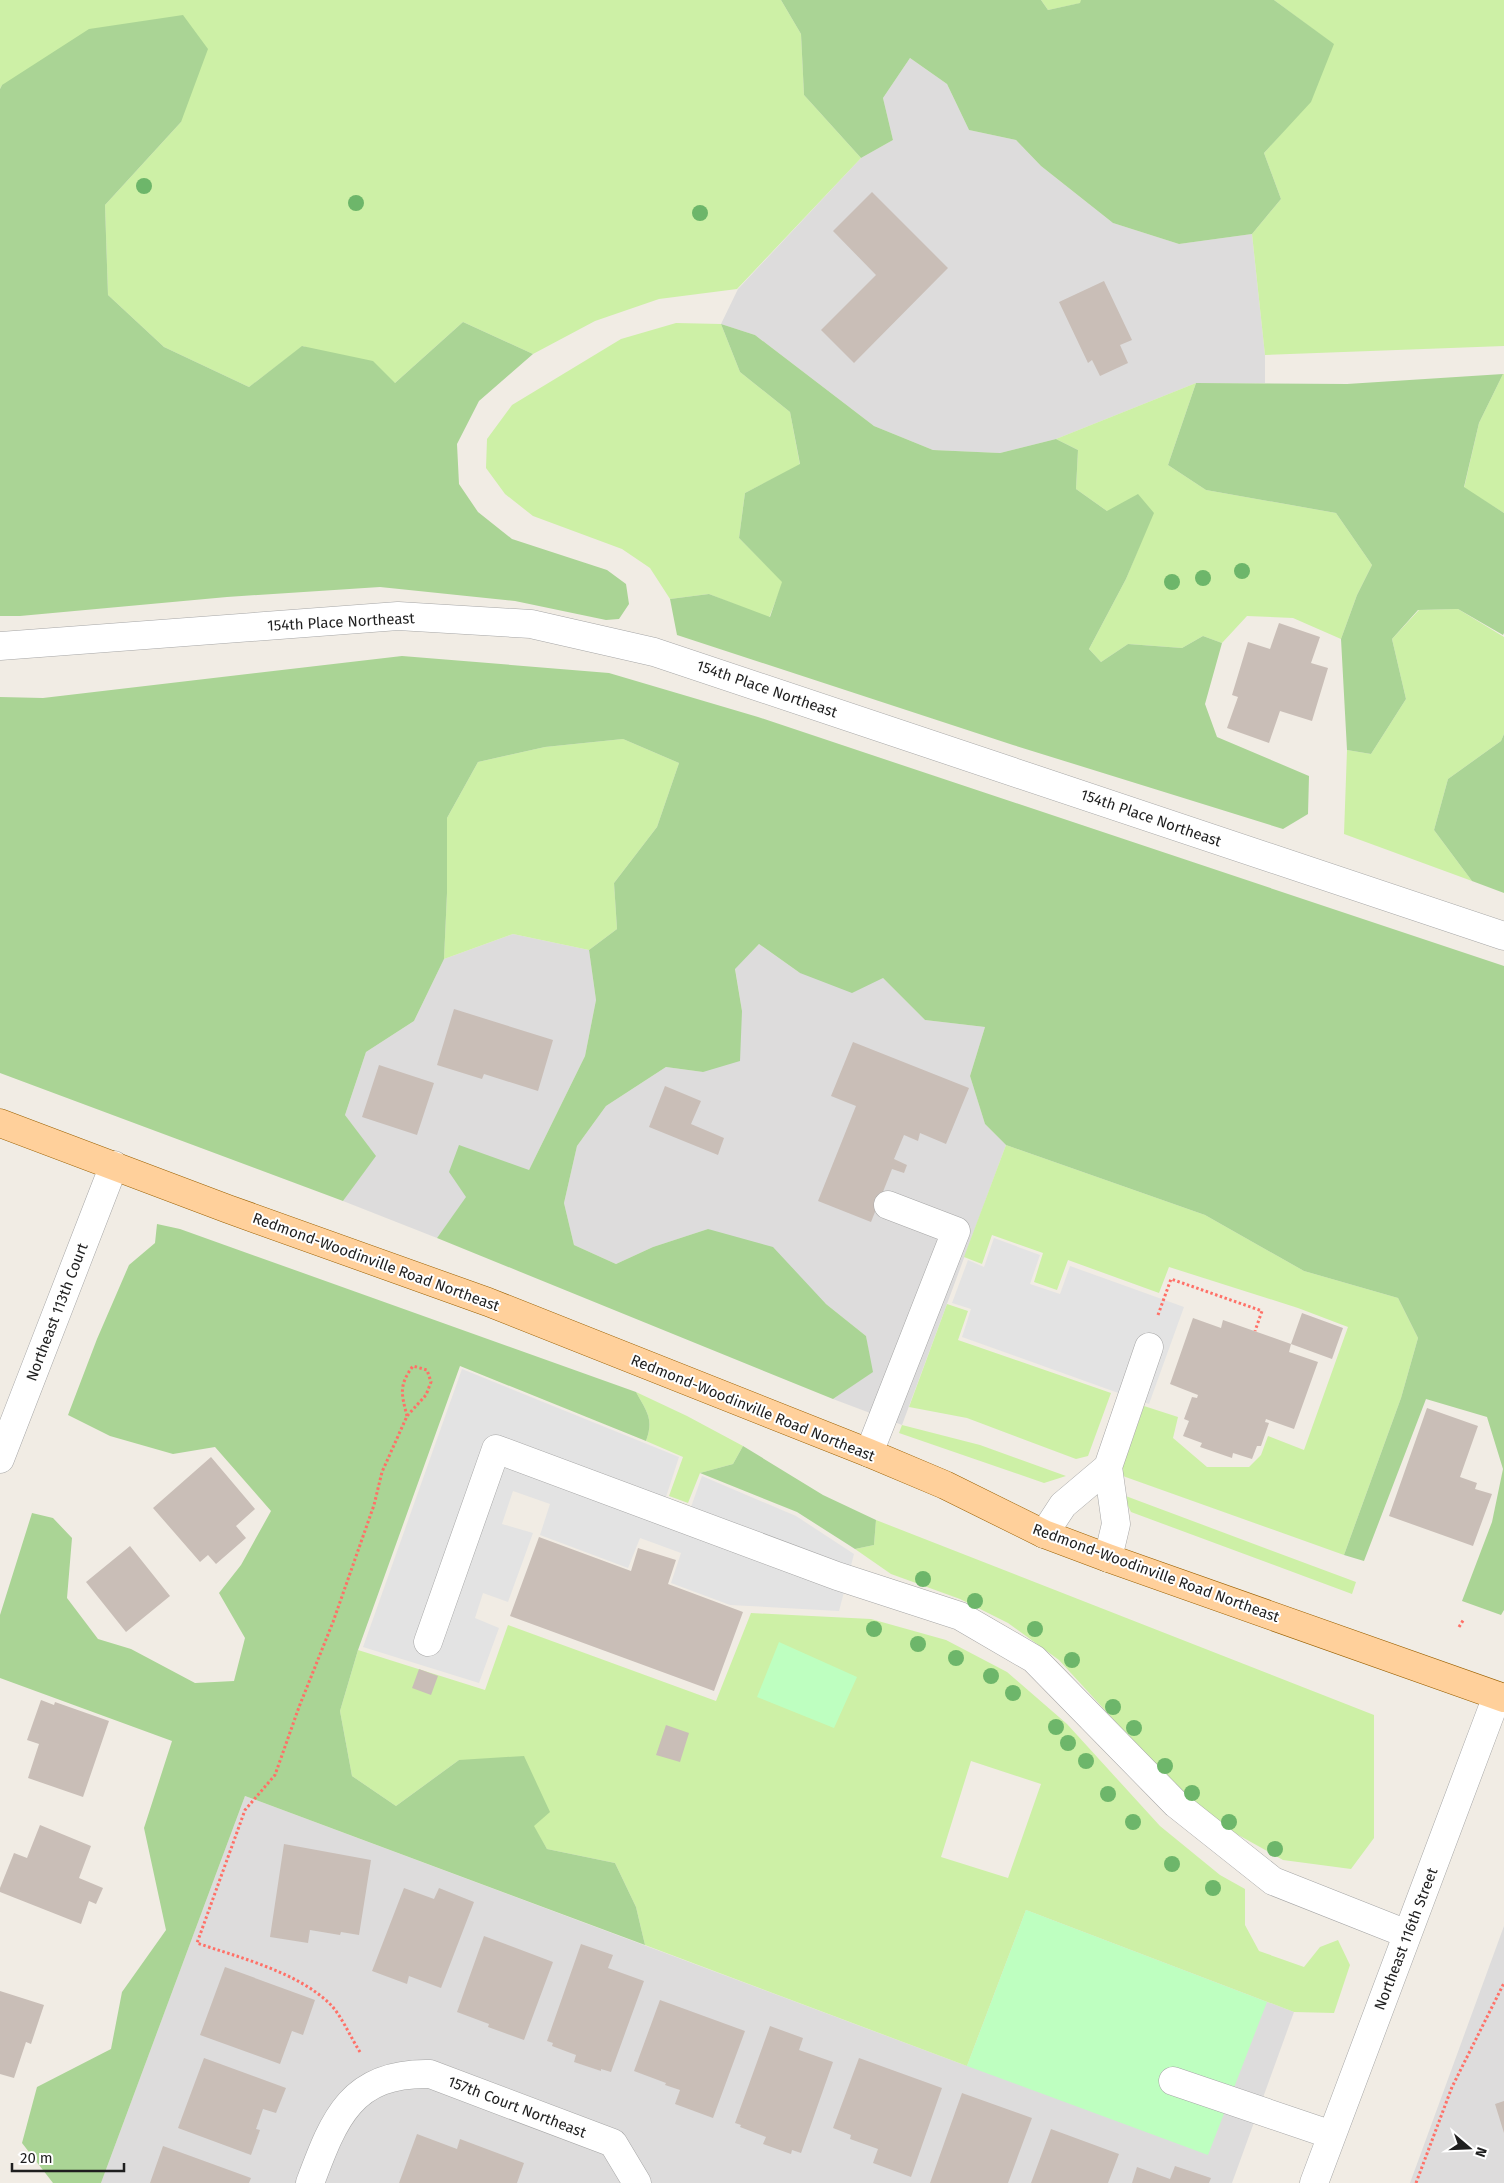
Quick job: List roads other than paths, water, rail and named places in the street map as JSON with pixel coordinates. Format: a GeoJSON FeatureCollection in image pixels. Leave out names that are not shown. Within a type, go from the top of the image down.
{"type":"FeatureCollection","features":[{"type":"Feature","properties":{"kind":"main road","name":"Redmond-Woodinville Road Northeast"},"geometry":{"type":"LineString","coordinates":[[0,1123],[228,1209],[488,1302],[945,1485],[1044,1534],[1429,1670],[1500,1697]]}},
{"type":"Feature","properties":{"kind":"street","name":"154th Place Northeast"},"geometry":{"type":"LineString","coordinates":[[0,646],[398,616],[531,624],[654,652],[1504,936]]}},
{"type":"Feature","properties":{"kind":"street","name":"Northeast 113th Court"},"geometry":{"type":"LineString","coordinates":[[0,1459],[114,1166]]}},
{"type":"Feature","properties":{"kind":"street"},"geometry":{"type":"LineString","coordinates":[[869,1454],[956,1231],[888,1205]]}},
{"type":"Feature","properties":{"kind":"street"},"geometry":{"type":"LineString","coordinates":[[1108,1558],[1116,1524],[1108,1467],[1149,1347]]}},
{"type":"Feature","properties":{"kind":"street"},"geometry":{"type":"LineString","coordinates":[[428,1642],[496,1449],[679,1519],[837,1576],[960,1616],[1034,1659],[1176,1804],[1273,1881],[1407,1934]]}},
{"type":"Feature","properties":{"kind":"street"},"geometry":{"type":"LineString","coordinates":[[1044,1534],[1063,1505],[1108,1467]]}},
{"type":"Feature","properties":{"kind":"street","name":"Northeast 116th Street"},"geometry":{"type":"LineString","coordinates":[[1314,2183],[1407,1934],[1500,1697]]}},
{"type":"Feature","properties":{"kind":"street","name":"157th Court Northeast"},"geometry":{"type":"LineString","coordinates":[[310,2183],[327,2137],[361,2091],[375,2083],[407,2073],[430,2074],[613,2143],[638,2183]]}},
{"type":"Feature","properties":{"kind":"street"},"geometry":{"type":"LineString","coordinates":[[1173,2081],[1332,2135]]}}]}
